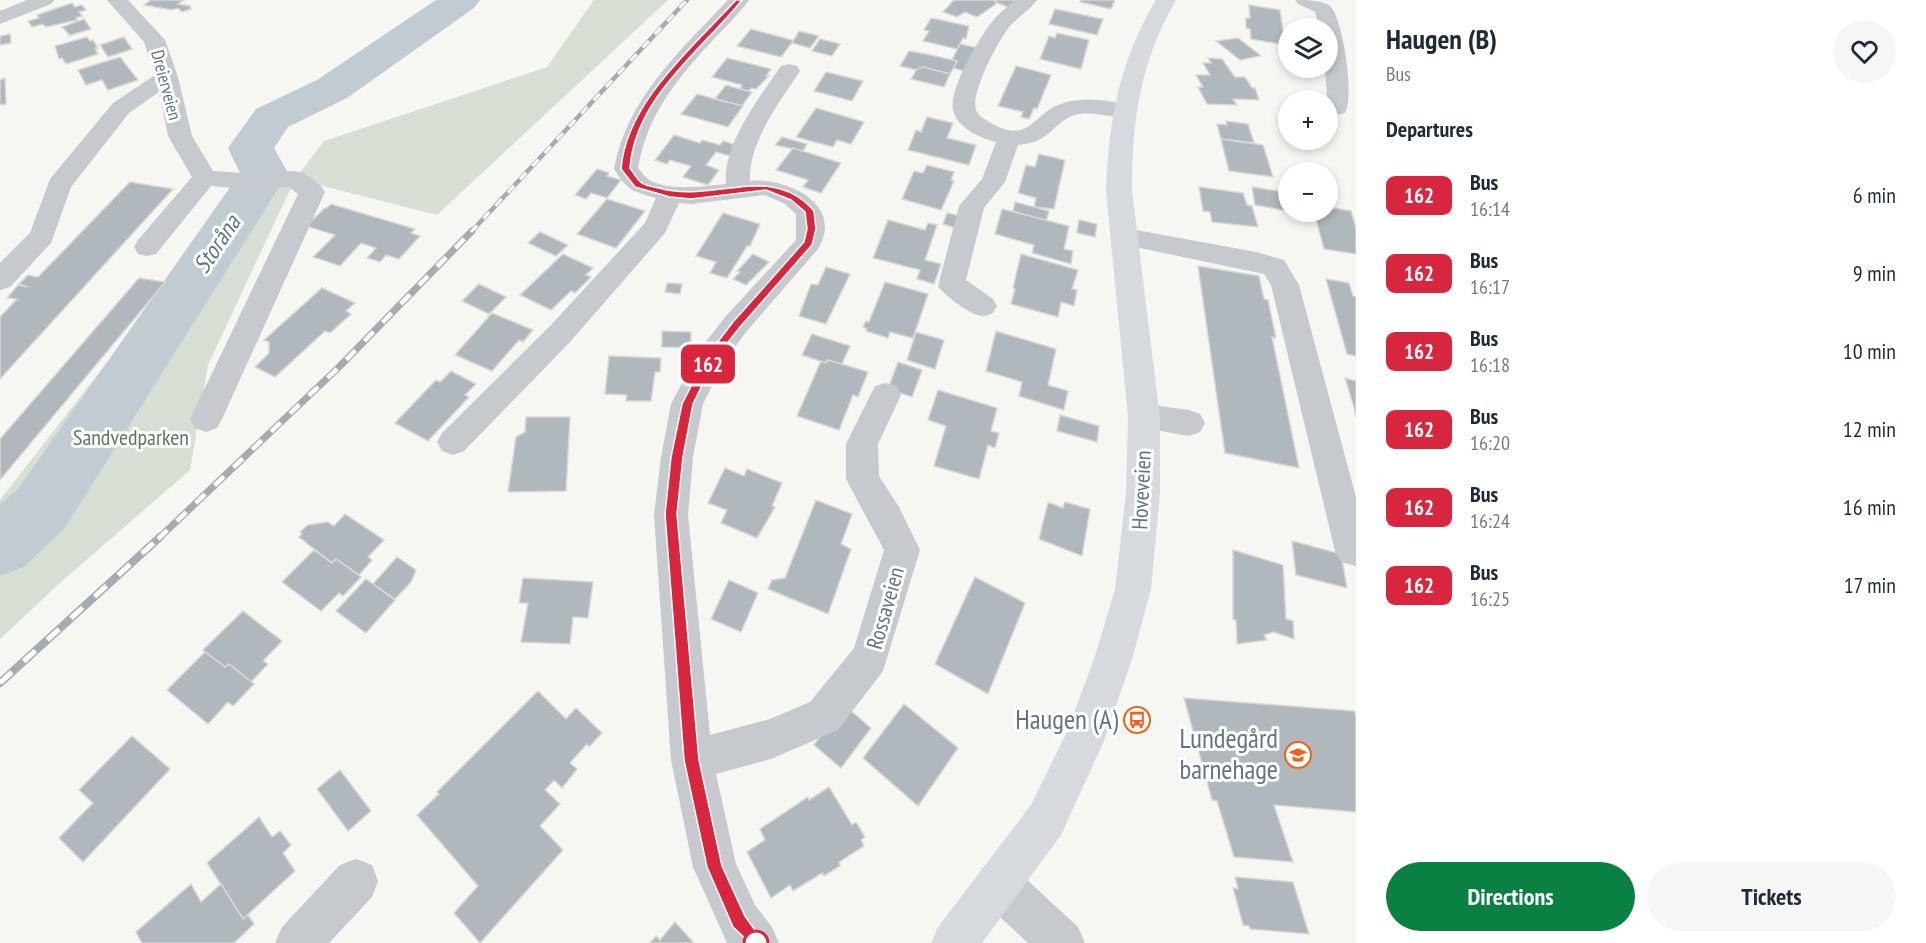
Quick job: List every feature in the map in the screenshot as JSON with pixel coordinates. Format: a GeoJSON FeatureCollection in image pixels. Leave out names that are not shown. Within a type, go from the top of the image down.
{"type":"FeatureCollection","features":[{"type":"Feature","properties":{"kind":"main road","name":"Hoveveien"},"geometry":{"type":"LineString","coordinates":[[954,943],[1046,820],[1084,741],[1114,656],[1133,589],[1143,493],[1144,417],[1119,191],[1124,111],[1130,75],[1140,46],[1166,0]]}},
{"type":"Feature","properties":{"kind":"street"},"geometry":{"type":"LineString","coordinates":[[0,18],[44,0]]}},
{"type":"Feature","properties":{"kind":"street","name":"Dreierveien"},"geometry":{"type":"LineString","coordinates":[[117,0],[154,40],[167,76],[180,136],[205,178]]}},
{"type":"Feature","properties":{"kind":"street"},"geometry":{"type":"LineString","coordinates":[[739,0],[659,90],[641,115],[627,148],[626,169],[639,185],[670,194],[691,196],[767,187],[794,198],[809,211],[811,229],[809,243],[736,324],[711,357],[687,404],[677,457],[671,514],[692,760],[715,867],[739,921],[756,943]]}},
{"type":"Feature","properties":{"kind":"street"},"geometry":{"type":"LineString","coordinates":[[1027,0],[1001,24],[965,96],[964,110],[970,120],[986,131],[1009,138],[1021,138],[1040,131],[1055,115],[1069,108],[1104,107],[1124,111]]}},
{"type":"Feature","properties":{"kind":"street"},"geometry":{"type":"LineString","coordinates":[[1305,0],[1322,8],[1327,15],[1338,90]]}},
{"type":"Feature","properties":{"kind":"street"},"geometry":{"type":"LineString","coordinates":[[739,189],[738,169],[745,150],[766,105],[789,71]]}},
{"type":"Feature","properties":{"kind":"street"},"geometry":{"type":"LineString","coordinates":[[0,280],[42,237],[59,185],[121,108],[167,76]]}},
{"type":"Feature","properties":{"kind":"street"},"geometry":{"type":"LineString","coordinates":[[983,306],[958,292],[952,286],[952,280],[972,206],[993,182],[1009,138]]}},
{"type":"Feature","properties":{"kind":"street"},"geometry":{"type":"LineString","coordinates":[[147,247],[205,178],[243,181],[273,178],[295,179],[312,192],[206,419]]}},
{"type":"Feature","properties":{"kind":"street"},"geometry":{"type":"LineString","coordinates":[[453,442],[560,334],[656,227],[670,194]]}},
{"type":"Feature","properties":{"kind":"street"},"geometry":{"type":"LineString","coordinates":[[1125,237],[1256,261],[1275,267],[1285,285],[1353,551]]}},
{"type":"Feature","properties":{"kind":"street","name":"Rossaveien"},"geometry":{"type":"LineString","coordinates":[[692,760],[771,739],[824,716],[870,658],[902,550],[887,518],[863,479],[862,444],[886,395]]}},
{"type":"Feature","properties":{"kind":"street"},"geometry":{"type":"LineString","coordinates":[[1144,417],[1189,423]]}},
{"type":"Feature","properties":{"kind":"street"},"geometry":{"type":"LineString","coordinates":[[298,943],[356,881]]}},
{"type":"Feature","properties":{"kind":"street"},"geometry":{"type":"LineString","coordinates":[[998,884],[1062,943]]}},
{"type":"Feature","properties":{"kind":"green space"},"geometry":{"type":"Polygon","coordinates":[[[594,0],[668,0],[437,215],[295,179],[324,141],[547,67],[594,0]]]}},
{"type":"Feature","properties":{"kind":"green space","name":"Sandvedparken"},"geometry":{"type":"Polygon","coordinates":[[[295,179],[208,365],[190,470],[61,582],[0,639],[0,500],[240,191],[295,179]]]}},
{"type":"Feature","properties":{"kind":"building"},"geometry":{"type":"Polygon","coordinates":[[[151,0],[184,0],[178,4],[190,6],[191,9],[182,12],[178,8],[172,10],[144,5],[151,0]]]}},
{"type":"Feature","properties":{"kind":"building"},"geometry":{"type":"Polygon","coordinates":[[[954,0],[1017,0],[1008,7],[995,2],[996,4],[977,17],[965,12],[957,17],[943,12],[954,0]]]}},
{"type":"Feature","properties":{"kind":"building"},"geometry":{"type":"Polygon","coordinates":[[[1081,0],[1115,0],[1111,9],[1080,2],[1081,0]]]}},
{"type":"Feature","properties":{"kind":"building"},"geometry":{"type":"Polygon","coordinates":[[[72,3],[75,7],[82,5],[86,10],[79,12],[82,16],[76,18],[77,20],[46,27],[43,24],[32,27],[28,21],[39,18],[37,15],[72,3]]]}},
{"type":"Feature","properties":{"kind":"building"},"geometry":{"type":"Polygon","coordinates":[[[1249,5],[1280,10],[1278,44],[1251,39],[1250,29],[1246,28],[1246,18],[1250,18],[1249,5]]]}},
{"type":"Feature","properties":{"kind":"building"},"geometry":{"type":"Polygon","coordinates":[[[1055,9],[1103,19],[1097,35],[1049,24],[1055,9]]]}},
{"type":"Feature","properties":{"kind":"building"},"geometry":{"type":"Polygon","coordinates":[[[931,18],[969,26],[966,39],[963,38],[957,49],[923,41],[929,31],[924,30],[931,18]]]}},
{"type":"Feature","properties":{"kind":"building"},"geometry":{"type":"Polygon","coordinates":[[[84,19],[91,29],[68,36],[70,35],[62,27],[84,19]]]}},
{"type":"Feature","properties":{"kind":"building"},"geometry":{"type":"Polygon","coordinates":[[[751,29],[794,40],[781,57],[737,46],[751,29]]]}},
{"type":"Feature","properties":{"kind":"building"},"geometry":{"type":"Polygon","coordinates":[[[799,31],[819,36],[810,48],[792,43],[799,31]]]}},
{"type":"Feature","properties":{"kind":"building"},"geometry":{"type":"Polygon","coordinates":[[[1057,33],[1089,40],[1081,69],[1040,59],[1049,36],[1055,38],[1057,33]]]}},
{"type":"Feature","properties":{"kind":"building"},"geometry":{"type":"Polygon","coordinates":[[[10,34],[11,43],[0,45],[0,36],[10,34]]]}},
{"type":"Feature","properties":{"kind":"building"},"geometry":{"type":"Polygon","coordinates":[[[87,37],[90,41],[93,40],[98,48],[95,48],[98,54],[66,64],[62,58],[59,59],[55,46],[87,37]]]}},
{"type":"Feature","properties":{"kind":"building"},"geometry":{"type":"Polygon","coordinates":[[[124,37],[132,49],[108,57],[100,45],[124,37]]]}},
{"type":"Feature","properties":{"kind":"building"},"geometry":{"type":"Polygon","coordinates":[[[1238,38],[1260,56],[1240,60],[1216,41],[1238,38]]]}},
{"type":"Feature","properties":{"kind":"building"},"geometry":{"type":"Polygon","coordinates":[[[820,39],[840,44],[832,56],[812,51],[820,39]]]}},
{"type":"Feature","properties":{"kind":"building"},"geometry":{"type":"Polygon","coordinates":[[[960,44],[978,48],[967,72],[953,68],[957,61],[952,60],[960,44]]]}},
{"type":"Feature","properties":{"kind":"building"},"geometry":{"type":"Polygon","coordinates":[[[909,51],[957,61],[950,74],[923,67],[916,70],[900,66],[909,51]]]}},
{"type":"Feature","properties":{"kind":"building"},"geometry":{"type":"Polygon","coordinates":[[[120,57],[138,80],[108,90],[102,80],[86,85],[78,70],[120,57]]]}},
{"type":"Feature","properties":{"kind":"building"},"geometry":{"type":"Polygon","coordinates":[[[727,58],[771,69],[766,76],[769,76],[756,89],[751,88],[749,91],[740,89],[742,85],[712,77],[727,58]]]}},
{"type":"Feature","properties":{"kind":"building"},"geometry":{"type":"Polygon","coordinates":[[[1208,58],[1222,59],[1235,77],[1245,77],[1252,88],[1255,88],[1259,100],[1233,99],[1237,105],[1207,104],[1198,87],[1203,87],[1196,75],[1210,75],[1203,63],[1211,63],[1208,58]]]}},
{"type":"Feature","properties":{"kind":"building"},"geometry":{"type":"Polygon","coordinates":[[[1016,66],[1051,75],[1037,109],[1034,108],[1029,119],[1021,117],[1023,112],[998,106],[1016,66]]]}},
{"type":"Feature","properties":{"kind":"building"},"geometry":{"type":"Polygon","coordinates":[[[923,67],[950,74],[944,87],[911,79],[917,69],[923,67]]]}},
{"type":"Feature","properties":{"kind":"building"},"geometry":{"type":"Polygon","coordinates":[[[826,72],[863,81],[852,101],[814,91],[826,72]]]}},
{"type":"Feature","properties":{"kind":"building"},"geometry":{"type":"Polygon","coordinates":[[[5,78],[6,104],[0,105],[0,80],[5,78]]]}},
{"type":"Feature","properties":{"kind":"building"},"geometry":{"type":"Polygon","coordinates":[[[726,85],[752,92],[742,106],[715,99],[726,85]]]}},
{"type":"Feature","properties":{"kind":"building"},"geometry":{"type":"Polygon","coordinates":[[[697,94],[743,106],[728,127],[681,114],[697,94]]]}},
{"type":"Feature","properties":{"kind":"building"},"geometry":{"type":"Polygon","coordinates":[[[816,108],[864,122],[851,144],[837,140],[833,147],[796,137],[816,108]]]}},
{"type":"Feature","properties":{"kind":"building"},"geometry":{"type":"Polygon","coordinates":[[[927,117],[953,123],[947,138],[976,145],[969,165],[908,150],[916,130],[921,132],[927,117]]]}},
{"type":"Feature","properties":{"kind":"building"},"geometry":{"type":"Polygon","coordinates":[[[1226,121],[1248,124],[1254,143],[1221,139],[1217,124],[1227,125],[1226,121]]]}},
{"type":"Feature","properties":{"kind":"building"},"geometry":{"type":"Polygon","coordinates":[[[674,135],[700,143],[702,140],[720,145],[723,141],[737,145],[730,156],[716,152],[706,165],[719,170],[708,185],[683,177],[691,166],[670,160],[667,164],[655,160],[674,135]]]}},
{"type":"Feature","properties":{"kind":"building"},"geometry":{"type":"Polygon","coordinates":[[[782,137],[807,144],[803,151],[775,145],[782,137]]]}},
{"type":"Feature","properties":{"kind":"building"},"geometry":{"type":"Polygon","coordinates":[[[1221,139],[1263,145],[1273,177],[1229,171],[1221,139]]]}},
{"type":"Feature","properties":{"kind":"building"},"geometry":{"type":"Polygon","coordinates":[[[793,148],[841,163],[821,193],[803,187],[808,180],[776,170],[793,148]]]}},
{"type":"Feature","properties":{"kind":"building"},"geometry":{"type":"Polygon","coordinates":[[[1039,154],[1065,160],[1054,209],[1034,207],[1036,198],[1018,193],[1026,165],[1035,167],[1039,154]]]}},
{"type":"Feature","properties":{"kind":"building"},"geometry":{"type":"Polygon","coordinates":[[[927,165],[954,172],[951,180],[954,181],[941,210],[902,199],[914,171],[923,173],[927,165]]]}},
{"type":"Feature","properties":{"kind":"building"},"geometry":{"type":"Polygon","coordinates":[[[597,169],[609,173],[607,176],[621,180],[607,198],[591,193],[586,199],[575,195],[597,169]]]}},
{"type":"Feature","properties":{"kind":"building"},"geometry":{"type":"Polygon","coordinates":[[[130,182],[173,189],[0,379],[0,317],[17,299],[7,298],[18,285],[28,287],[19,284],[28,275],[38,277],[130,182]]]}},
{"type":"Feature","properties":{"kind":"building"},"geometry":{"type":"Polygon","coordinates":[[[1199,187],[1243,193],[1247,205],[1252,206],[1258,227],[1212,222],[1210,212],[1203,211],[1199,187]]]}},
{"type":"Feature","properties":{"kind":"building"},"geometry":{"type":"Polygon","coordinates":[[[1252,187],[1278,191],[1278,209],[1255,205],[1252,187]]]}},
{"type":"Feature","properties":{"kind":"building"},"geometry":{"type":"Polygon","coordinates":[[[607,199],[645,211],[616,248],[577,234],[607,199]]]}},
{"type":"Feature","properties":{"kind":"building"},"geometry":{"type":"Polygon","coordinates":[[[1015,202],[1049,211],[1046,221],[1013,211],[1015,202]]]}},
{"type":"Feature","properties":{"kind":"building"},"geometry":{"type":"Polygon","coordinates":[[[331,204],[415,229],[411,233],[420,236],[399,259],[386,255],[380,262],[367,258],[376,248],[361,243],[340,266],[313,257],[335,235],[306,226],[331,204]]]}},
{"type":"Feature","properties":{"kind":"building"},"geometry":{"type":"Polygon","coordinates":[[[1002,209],[1069,226],[1064,249],[1073,251],[1071,264],[1032,253],[1034,245],[995,234],[1002,209]]]}},
{"type":"Feature","properties":{"kind":"building"},"geometry":{"type":"Polygon","coordinates":[[[1338,209],[1351,211],[1356,228],[1356,254],[1324,249],[1317,222],[1338,222],[1338,209]]]}},
{"type":"Feature","properties":{"kind":"building"},"geometry":{"type":"Polygon","coordinates":[[[723,213],[760,224],[750,246],[747,246],[727,278],[710,273],[716,262],[696,256],[723,213]]]}},
{"type":"Feature","properties":{"kind":"building"},"geometry":{"type":"Polygon","coordinates":[[[947,213],[960,216],[955,228],[943,224],[947,213]]]}},
{"type":"Feature","properties":{"kind":"building"},"geometry":{"type":"Polygon","coordinates":[[[888,220],[925,230],[928,223],[937,225],[925,260],[941,264],[934,284],[917,279],[920,270],[873,258],[888,220]]]}},
{"type":"Feature","properties":{"kind":"building"},"geometry":{"type":"Polygon","coordinates":[[[1079,220],[1097,224],[1095,237],[1077,233],[1079,220]]]}},
{"type":"Feature","properties":{"kind":"building"},"geometry":{"type":"Polygon","coordinates":[[[540,232],[568,245],[556,256],[528,243],[540,232]]]}},
{"type":"Feature","properties":{"kind":"building"},"geometry":{"type":"Polygon","coordinates":[[[563,254],[593,268],[586,275],[591,277],[575,293],[571,291],[551,310],[520,295],[563,254]]]}},
{"type":"Feature","properties":{"kind":"building"},"geometry":{"type":"Polygon","coordinates":[[[753,254],[769,262],[746,285],[733,279],[740,272],[737,271],[753,254]]]}},
{"type":"Feature","properties":{"kind":"building"},"geometry":{"type":"Polygon","coordinates":[[[1021,254],[1078,270],[1072,289],[1077,290],[1074,306],[1061,302],[1058,317],[1011,304],[1021,254]]]}},
{"type":"Feature","properties":{"kind":"building"},"geometry":{"type":"Polygon","coordinates":[[[1198,266],[1259,276],[1264,299],[1268,300],[1276,338],[1272,337],[1299,468],[1225,453],[1198,266]]]}},
{"type":"Feature","properties":{"kind":"building"},"geometry":{"type":"Polygon","coordinates":[[[826,267],[850,274],[826,324],[799,316],[811,284],[818,285],[826,267]]]}},
{"type":"Feature","properties":{"kind":"building"},"geometry":{"type":"Polygon","coordinates":[[[139,278],[165,282],[0,480],[0,439],[139,278]]]}},
{"type":"Feature","properties":{"kind":"building"},"geometry":{"type":"Polygon","coordinates":[[[1326,279],[1349,283],[1353,296],[1356,297],[1356,356],[1347,354],[1326,279]]]}},
{"type":"Feature","properties":{"kind":"building"},"geometry":{"type":"Polygon","coordinates":[[[885,282],[928,294],[913,338],[890,332],[888,338],[866,331],[867,329],[863,327],[866,321],[869,322],[885,282]]]}},
{"type":"Feature","properties":{"kind":"building"},"geometry":{"type":"Polygon","coordinates":[[[667,283],[682,284],[680,294],[665,292],[667,283]]]}},
{"type":"Feature","properties":{"kind":"building"},"geometry":{"type":"Polygon","coordinates":[[[479,284],[506,297],[489,314],[462,301],[479,284]]]}},
{"type":"Feature","properties":{"kind":"building"},"geometry":{"type":"Polygon","coordinates":[[[322,288],[355,303],[346,311],[351,314],[330,333],[325,331],[275,377],[255,367],[269,353],[269,342],[264,340],[322,288]]]}},
{"type":"Feature","properties":{"kind":"building"},"geometry":{"type":"Polygon","coordinates":[[[492,313],[533,330],[523,342],[519,340],[492,371],[455,355],[492,313]]]}},
{"type":"Feature","properties":{"kind":"building"},"geometry":{"type":"Polygon","coordinates":[[[662,331],[691,332],[691,348],[662,347],[662,331]]]}},
{"type":"Feature","properties":{"kind":"building"},"geometry":{"type":"Polygon","coordinates":[[[996,331],[1056,349],[1048,385],[1068,391],[1064,410],[1019,396],[1022,382],[986,371],[996,331]]]}},
{"type":"Feature","properties":{"kind":"building"},"geometry":{"type":"Polygon","coordinates":[[[916,332],[944,340],[935,369],[907,360],[916,332]]]}},
{"type":"Feature","properties":{"kind":"building"},"geometry":{"type":"Polygon","coordinates":[[[812,334],[850,346],[842,364],[828,360],[826,363],[802,355],[812,334]]]}},
{"type":"Feature","properties":{"kind":"building"},"geometry":{"type":"Polygon","coordinates":[[[609,356],[661,358],[660,372],[655,372],[651,401],[626,401],[627,395],[605,394],[609,356]]]}},
{"type":"Feature","properties":{"kind":"building"},"geometry":{"type":"Polygon","coordinates":[[[828,360],[868,372],[858,397],[853,395],[839,430],[797,416],[821,361],[826,363],[828,360]]]}},
{"type":"Feature","properties":{"kind":"building"},"geometry":{"type":"Polygon","coordinates":[[[898,362],[922,370],[912,397],[888,389],[898,362]]]}},
{"type":"Feature","properties":{"kind":"building"},"geometry":{"type":"Polygon","coordinates":[[[451,371],[476,384],[465,395],[469,397],[428,441],[395,423],[436,380],[440,382],[451,371]]]}},
{"type":"Feature","properties":{"kind":"building"},"geometry":{"type":"Polygon","coordinates":[[[1345,378],[1356,381],[1356,417],[1354,408],[1345,378]]]}},
{"type":"Feature","properties":{"kind":"building"},"geometry":{"type":"Polygon","coordinates":[[[938,390],[997,408],[991,431],[999,433],[995,448],[988,445],[979,479],[934,466],[946,426],[928,420],[938,390]]]}},
{"type":"Feature","properties":{"kind":"building"},"geometry":{"type":"Polygon","coordinates":[[[1060,415],[1099,426],[1097,442],[1057,431],[1060,415]]]}},
{"type":"Feature","properties":{"kind":"building"},"geometry":{"type":"Polygon","coordinates":[[[526,417],[570,417],[566,491],[508,492],[516,437],[525,432],[526,417]]]}},
{"type":"Feature","properties":{"kind":"building"},"geometry":{"type":"Polygon","coordinates":[[[725,468],[744,476],[747,469],[782,483],[772,506],[775,507],[757,538],[721,523],[727,510],[708,503],[725,468]]]}},
{"type":"Feature","properties":{"kind":"building"},"geometry":{"type":"Polygon","coordinates":[[[816,500],[852,514],[841,544],[851,549],[828,614],[768,589],[772,580],[785,578],[816,500]]]}},
{"type":"Feature","properties":{"kind":"building"},"geometry":{"type":"Polygon","coordinates":[[[1048,502],[1063,508],[1065,502],[1090,509],[1082,556],[1039,539],[1048,502]]]}},
{"type":"Feature","properties":{"kind":"building"},"geometry":{"type":"Polygon","coordinates":[[[345,514],[384,540],[368,557],[372,560],[359,575],[336,559],[332,563],[299,537],[302,534],[300,532],[308,525],[328,522],[334,526],[345,514]]]}},
{"type":"Feature","properties":{"kind":"building"},"geometry":{"type":"Polygon","coordinates":[[[1292,541],[1341,554],[1347,588],[1296,575],[1292,541]]]}},
{"type":"Feature","properties":{"kind":"building"},"geometry":{"type":"Polygon","coordinates":[[[314,550],[332,563],[336,559],[361,577],[343,596],[339,593],[321,611],[282,582],[314,550]]]}},
{"type":"Feature","properties":{"kind":"building"},"geometry":{"type":"Polygon","coordinates":[[[1233,550],[1283,565],[1286,619],[1293,621],[1294,639],[1274,632],[1264,635],[1267,640],[1237,644],[1236,620],[1233,619],[1233,550]]]}},
{"type":"Feature","properties":{"kind":"building"},"geometry":{"type":"Polygon","coordinates":[[[397,557],[416,570],[411,582],[395,599],[373,584],[397,557]]]}},
{"type":"Feature","properties":{"kind":"building"},"geometry":{"type":"Polygon","coordinates":[[[975,577],[1025,603],[988,694],[935,664],[975,577]]]}},
{"type":"Feature","properties":{"kind":"building"},"geometry":{"type":"Polygon","coordinates":[[[523,578],[593,582],[588,618],[573,617],[570,644],[521,642],[528,603],[519,603],[523,578]]]}},
{"type":"Feature","properties":{"kind":"building"},"geometry":{"type":"Polygon","coordinates":[[[366,579],[395,600],[366,633],[336,611],[366,579]]]}},
{"type":"Feature","properties":{"kind":"building"},"geometry":{"type":"Polygon","coordinates":[[[729,580],[758,593],[741,632],[711,619],[729,580]]]}},
{"type":"Feature","properties":{"kind":"building"},"geometry":{"type":"Polygon","coordinates":[[[243,611],[282,641],[263,661],[268,664],[251,682],[229,664],[225,667],[203,650],[243,611]]]}},
{"type":"Feature","properties":{"kind":"building"},"geometry":{"type":"Polygon","coordinates":[[[205,652],[225,667],[229,664],[254,684],[233,706],[228,702],[208,724],[167,690],[205,652]]]}},
{"type":"Feature","properties":{"kind":"building"},"geometry":{"type":"Polygon","coordinates":[[[538,691],[566,719],[576,708],[602,733],[589,747],[587,744],[570,763],[577,769],[562,788],[554,780],[545,790],[560,804],[540,826],[563,850],[480,943],[454,913],[478,886],[417,815],[538,691]]]}},
{"type":"Feature","properties":{"kind":"building"},"geometry":{"type":"Polygon","coordinates":[[[1184,698],[1354,711],[1356,716],[1356,812],[1274,805],[1293,862],[1234,857],[1217,801],[1212,800],[1184,698]]]}},
{"type":"Feature","properties":{"kind":"building"},"geometry":{"type":"Polygon","coordinates":[[[904,704],[958,748],[918,806],[863,758],[904,704]]]}},
{"type":"Feature","properties":{"kind":"building"},"geometry":{"type":"Polygon","coordinates":[[[844,705],[871,728],[841,768],[814,745],[844,705]]]}},
{"type":"Feature","properties":{"kind":"building"},"geometry":{"type":"Polygon","coordinates":[[[132,736],[170,769],[83,862],[59,838],[93,803],[79,790],[132,736]]]}},
{"type":"Feature","properties":{"kind":"building"},"geometry":{"type":"Polygon","coordinates":[[[340,770],[371,811],[348,831],[317,789],[340,770]]]}},
{"type":"Feature","properties":{"kind":"building"},"geometry":{"type":"Polygon","coordinates":[[[829,787],[852,825],[856,822],[865,837],[861,840],[864,846],[839,862],[840,866],[824,876],[822,873],[793,891],[790,885],[771,898],[747,852],[765,840],[760,829],[808,797],[809,800],[829,787]]]}},
{"type":"Feature","properties":{"kind":"building"},"geometry":{"type":"Polygon","coordinates":[[[259,817],[272,837],[280,831],[291,845],[283,853],[295,871],[243,919],[207,863],[259,817]]]}},
{"type":"Feature","properties":{"kind":"building"},"geometry":{"type":"Polygon","coordinates":[[[1235,877],[1293,882],[1309,934],[1250,929],[1249,926],[1243,925],[1233,888],[1238,889],[1235,877]]]}},
{"type":"Feature","properties":{"kind":"building"},"geometry":{"type":"Polygon","coordinates":[[[191,884],[201,902],[221,884],[243,919],[248,915],[254,924],[234,943],[142,943],[136,932],[191,884]]]}},
{"type":"Feature","properties":{"kind":"building"},"geometry":{"type":"Polygon","coordinates":[[[675,922],[694,943],[650,943],[656,936],[660,940],[675,922]]]}},
{"type":"Feature","properties":{"kind":"waterway","name":"Storåna"},"geometry":{"type":"LineString","coordinates":[[0,546],[41,509],[264,173],[251,148],[272,118],[332,89],[461,0]]}},
{"type":"Feature","properties":{"kind":"railway"},"geometry":{"type":"LineString","coordinates":[[471,232],[687,0]]}},
{"type":"Feature","properties":{"kind":"railway"},"geometry":{"type":"LineString","coordinates":[[158,539],[339,367],[472,231]]}},
{"type":"Feature","properties":{"kind":"railway"},"geometry":{"type":"LineString","coordinates":[[0,683],[160,537]]}},
{"type":"Feature","properties":{"kind":"bus line","name":"162"},"geometry":{"type":"LineString","coordinates":[[739,0],[659,90],[641,115],[627,148],[626,169],[639,185],[670,194],[691,196],[767,187],[794,198],[809,211],[811,229],[809,243],[736,324],[711,357],[687,404],[677,457],[671,514],[692,760],[715,867],[739,921],[756,943]]}},
{"type":"Feature","properties":{"kind":"place","name":"Haugen (A)"},"geometry":{"type":"Point","coordinates":[1137,720]}},
{"type":"Feature","properties":{"kind":"place","name":"Lundegård barnehage"},"geometry":{"type":"Point","coordinates":[1298,755]}}]}
